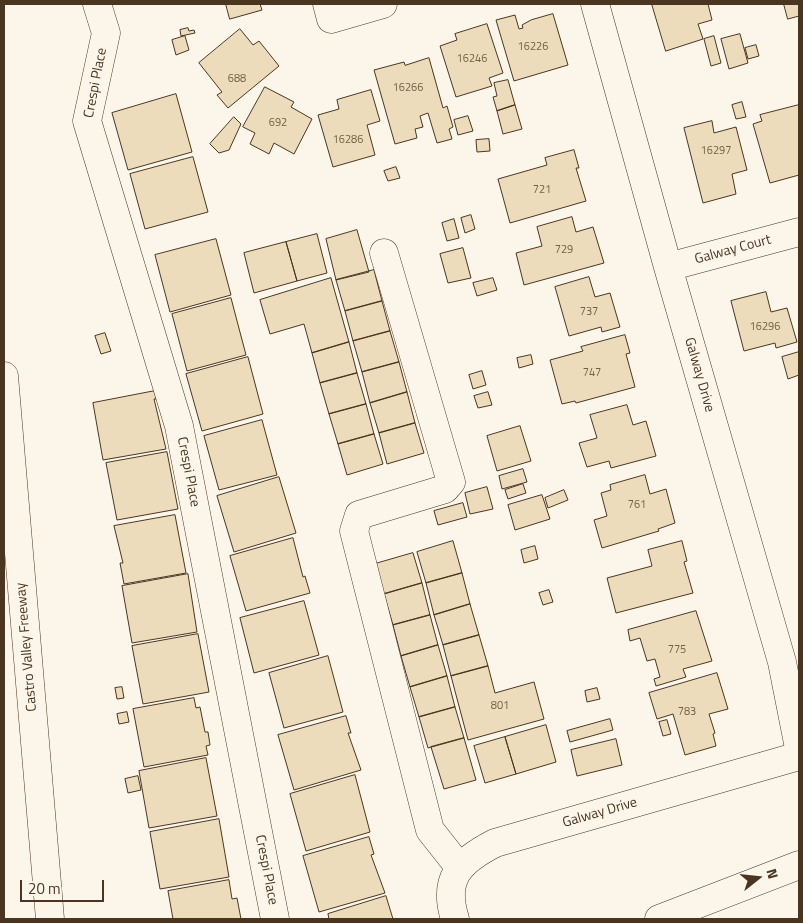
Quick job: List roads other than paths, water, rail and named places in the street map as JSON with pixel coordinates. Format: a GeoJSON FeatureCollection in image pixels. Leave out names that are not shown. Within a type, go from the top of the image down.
{"type":"FeatureCollection","features":[{"type":"Feature","properties":{"kind":"main road","name":"Crespi Place"},"geometry":{"type":"LineString","coordinates":[[97,4],[106,33],[87,120],[179,426],[275,919]]}},
{"type":"Feature","properties":{"kind":"main road"},"geometry":{"type":"LineString","coordinates":[[329,12],[383,4]]}},
{"type":"Feature","properties":{"kind":"main road","name":"Galway Drive"},"geometry":{"type":"LineString","coordinates":[[595,4],[668,267],[790,661],[799,748]]}},
{"type":"Feature","properties":{"kind":"main road","name":"Galway Court"},"geometry":{"type":"LineString","coordinates":[[668,267],[799,232]]}},
{"type":"Feature","properties":{"kind":"main road"},"geometry":{"type":"LineString","coordinates":[[384,253],[451,482],[445,489],[359,515],[354,531],[430,830],[460,868]]}},
{"type":"Feature","properties":{"kind":"main road","name":"Castro Valley Freeway"},"geometry":{"type":"LineString","coordinates":[[4,376],[50,919]]}},
{"type":"Feature","properties":{"kind":"main road","name":"Galway Drive"},"geometry":{"type":"LineString","coordinates":[[455,919],[449,894],[453,879],[460,868],[475,853],[495,842],[799,756]]}},
{"type":"Feature","properties":{"kind":"main road"},"geometry":{"type":"LineString","coordinates":[[659,919],[799,865]]}}]}
